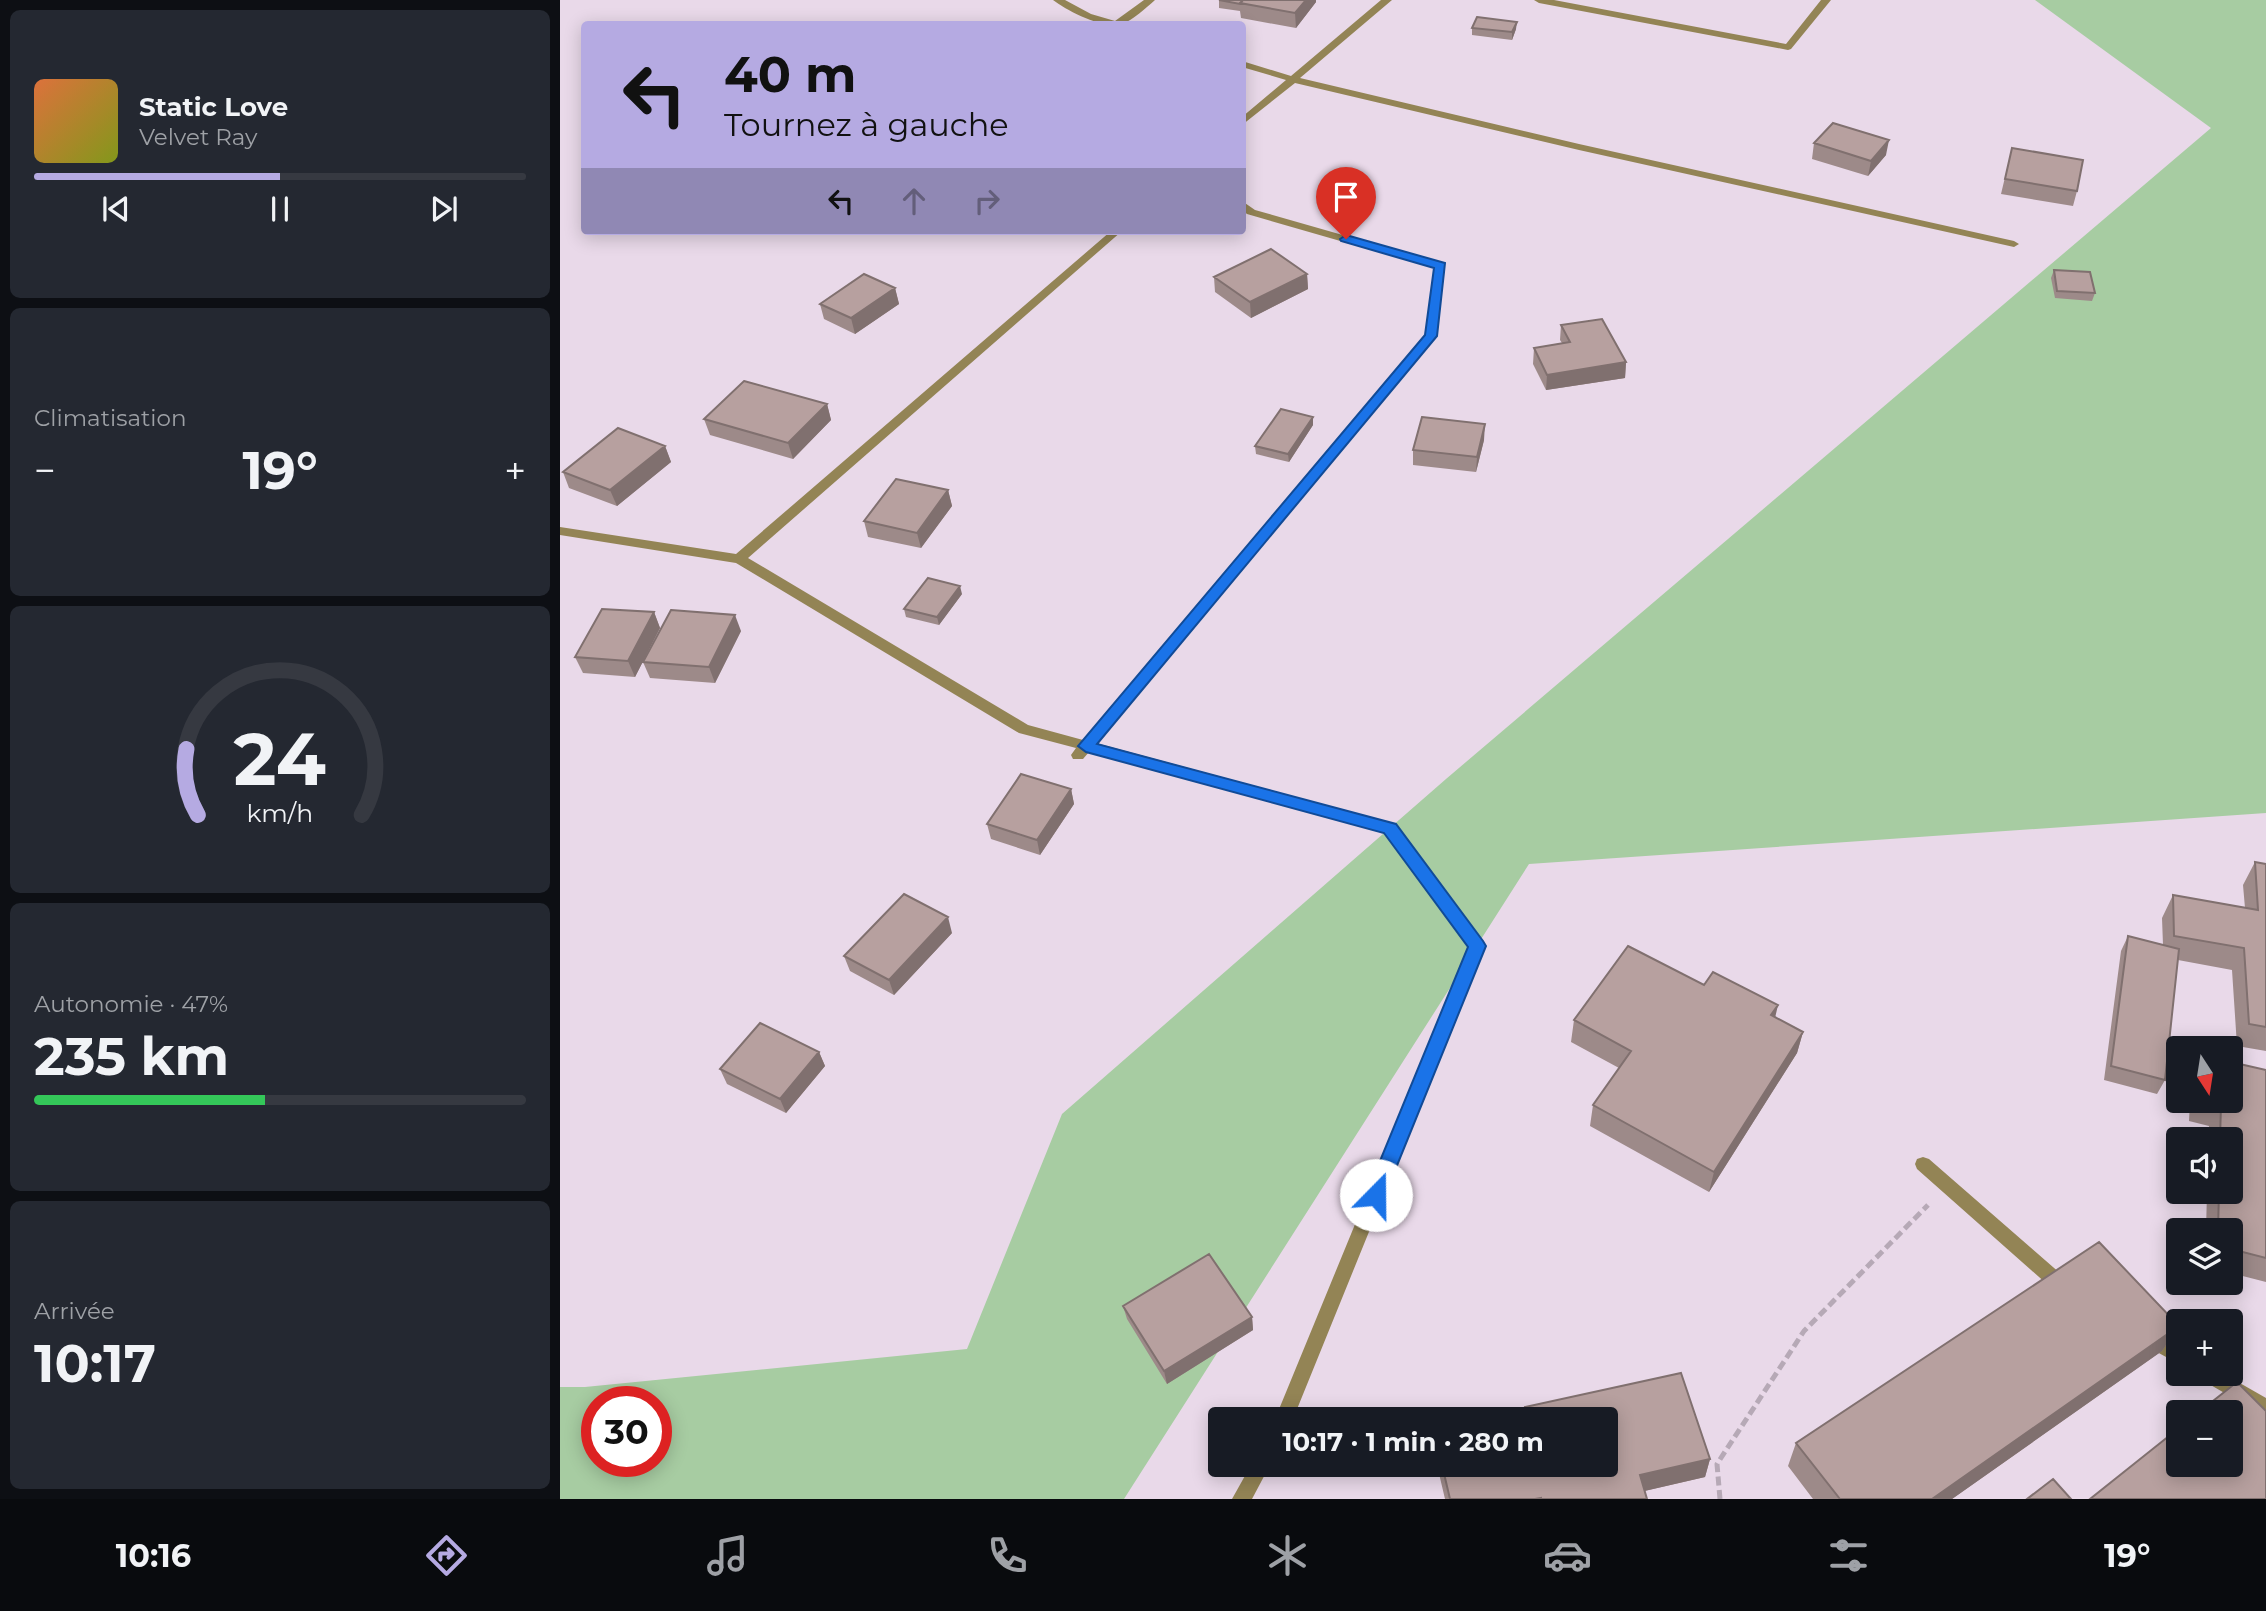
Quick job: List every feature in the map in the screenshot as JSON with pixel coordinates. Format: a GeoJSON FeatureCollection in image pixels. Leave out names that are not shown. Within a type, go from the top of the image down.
{"type":"FeatureCollection","features":[{"type":"Feature","properties":{"kind":"street"},"geometry":{"type":"LineString","coordinates":[[1058,0],[1088,16],[1106,21]]}},
{"type":"Feature","properties":{"kind":"street"},"geometry":{"type":"LineString","coordinates":[[1120,21],[1150,0]]}},
{"type":"Feature","properties":{"kind":"street"},"geometry":{"type":"LineString","coordinates":[[1246,119],[1387,0]]}},
{"type":"Feature","properties":{"kind":"street"},"geometry":{"type":"LineString","coordinates":[[1539,0],[1788,47],[1826,0]]}},
{"type":"Feature","properties":{"kind":"street"},"geometry":{"type":"LineString","coordinates":[[1246,65],[1292,79],[1579,147],[2014,244]]}},
{"type":"Feature","properties":{"kind":"street"},"geometry":{"type":"LineString","coordinates":[[1082,751],[1431,336],[1440,266],[1251,212],[1246,208]]}},
{"type":"Feature","properties":{"kind":"street"},"geometry":{"type":"LineString","coordinates":[[739,559],[1112,235]]}},
{"type":"Feature","properties":{"kind":"street"},"geometry":{"type":"LineString","coordinates":[[560,531],[739,559],[1024,729],[1082,751],[1390,828],[1477,946],[1289,1407]]}},
{"type":"Feature","properties":{"kind":"street"},"geometry":{"type":"LineString","coordinates":[[1923,1164],[2057,1283],[2079,1296]]}},
{"type":"Feature","properties":{"kind":"street"},"geometry":{"type":"LineString","coordinates":[[2134,1329],[2166,1348]]}},
{"type":"Feature","properties":{"kind":"street"},"geometry":{"type":"LineString","coordinates":[[2228,1386],[2266,1409]]}},
{"type":"Feature","properties":{"kind":"street"},"geometry":{"type":"LineString","coordinates":[[1241,1499],[1254,1477]]}},
{"type":"Feature","properties":{"kind":"path"},"geometry":{"type":"LineString","coordinates":[[1720,1499],[1717,1464],[1804,1331],[1947,1185]]}},
{"type":"Feature","properties":{"kind":"green space"},"geometry":{"type":"Polygon","coordinates":[[[2035,0],[2266,0],[2266,813],[1529,864],[1124,1499],[560,1499],[560,1387],[581,1387],[581,1477],[672,1477],[672,1386],[595,1386],[967,1349],[1062,1114],[1446,779],[2211,128],[2035,0]]]}},
{"type":"Feature","properties":{"kind":"building"},"geometry":{"type":"Polygon","coordinates":[[[1219,0],[1243,0],[1240,4],[1219,0]]]}},
{"type":"Feature","properties":{"kind":"building"},"geometry":{"type":"Polygon","coordinates":[[[1243,0],[1306,0],[1295,13],[1240,3],[1243,0]]]}},
{"type":"Feature","properties":{"kind":"building"},"geometry":{"type":"Polygon","coordinates":[[[1477,17],[1517,22],[1512,32],[1472,28],[1477,17]]]}},
{"type":"Feature","properties":{"kind":"building"},"geometry":{"type":"Polygon","coordinates":[[[1833,123],[1889,140],[1871,161],[1814,143],[1833,123]]]}},
{"type":"Feature","properties":{"kind":"building"},"geometry":{"type":"Polygon","coordinates":[[[2012,148],[2083,160],[2077,191],[2005,179],[2012,148]]]}},
{"type":"Feature","properties":{"kind":"building"},"geometry":{"type":"Polygon","coordinates":[[[1271,249],[1307,274],[1250,302],[1214,277],[1271,249]]]}},
{"type":"Feature","properties":{"kind":"building"},"geometry":{"type":"Polygon","coordinates":[[[2054,270],[2090,272],[2095,293],[2057,291],[2054,270]]]}},
{"type":"Feature","properties":{"kind":"building"},"geometry":{"type":"Polygon","coordinates":[[[864,274],[895,288],[851,318],[820,304],[864,274]]]}},
{"type":"Feature","properties":{"kind":"building"},"geometry":{"type":"Polygon","coordinates":[[[1602,319],[1626,362],[1547,375],[1534,348],[1570,342],[1561,325],[1602,319]]]}},
{"type":"Feature","properties":{"kind":"building"},"geometry":{"type":"Polygon","coordinates":[[[744,381],[827,404],[788,443],[704,419],[744,381]]]}},
{"type":"Feature","properties":{"kind":"building"},"geometry":{"type":"Polygon","coordinates":[[[1281,409],[1313,417],[1288,454],[1255,446],[1281,409]]]}},
{"type":"Feature","properties":{"kind":"building"},"geometry":{"type":"Polygon","coordinates":[[[1422,417],[1485,424],[1477,457],[1413,450],[1422,417]]]}},
{"type":"Feature","properties":{"kind":"building"},"geometry":{"type":"Polygon","coordinates":[[[618,428],[665,446],[610,490],[563,472],[618,428]]]}},
{"type":"Feature","properties":{"kind":"building"},"geometry":{"type":"Polygon","coordinates":[[[896,479],[948,490],[917,533],[864,521],[896,479]]]}},
{"type":"Feature","properties":{"kind":"building"},"geometry":{"type":"Polygon","coordinates":[[[928,578],[960,586],[937,617],[904,609],[928,578]]]}},
{"type":"Feature","properties":{"kind":"building"},"geometry":{"type":"Polygon","coordinates":[[[602,609],[654,612],[628,661],[575,657],[602,609]]]}},
{"type":"Feature","properties":{"kind":"building"},"geometry":{"type":"Polygon","coordinates":[[[671,610],[735,615],[709,667],[643,662],[671,610]]]}},
{"type":"Feature","properties":{"kind":"building"},"geometry":{"type":"Polygon","coordinates":[[[1021,774],[1071,789],[1037,840],[987,824],[1021,774]]]}},
{"type":"Feature","properties":{"kind":"building"},"geometry":{"type":"Polygon","coordinates":[[[2255,862],[2266,864],[2266,1027],[2249,1024],[2244,948],[2174,936],[2173,895],[2258,910],[2255,862]]]}},
{"type":"Feature","properties":{"kind":"building"},"geometry":{"type":"Polygon","coordinates":[[[904,894],[948,917],[889,980],[844,956],[904,894]]]}},
{"type":"Feature","properties":{"kind":"building"},"geometry":{"type":"Polygon","coordinates":[[[2128,936],[2179,949],[2170,1036],[2166,1036],[2165,1080],[2111,1066],[2128,936]]]}},
{"type":"Feature","properties":{"kind":"building"},"geometry":{"type":"Polygon","coordinates":[[[1628,946],[1704,985],[1713,972],[1778,1005],[1771,1015],[1803,1032],[1714,1172],[1593,1105],[1631,1051],[1574,1020],[1628,946]]]}},
{"type":"Feature","properties":{"kind":"building"},"geometry":{"type":"Polygon","coordinates":[[[760,1023],[819,1052],[780,1099],[720,1069],[760,1023]]]}},
{"type":"Feature","properties":{"kind":"building"},"geometry":{"type":"Polygon","coordinates":[[[2244,1065],[2266,1070],[2266,1258],[2243,1252],[2243,1218],[2218,1218],[2219,1204],[2243,1204],[2243,1127],[2220,1127],[2221,1113],[2244,1113],[2244,1065]]]}},
{"type":"Feature","properties":{"kind":"building"},"geometry":{"type":"Polygon","coordinates":[[[2099,1242],[2166,1312],[2166,1335],[1932,1499],[1840,1499],[1796,1443],[2099,1242]]]}},
{"type":"Feature","properties":{"kind":"building"},"geometry":{"type":"Polygon","coordinates":[[[1209,1254],[1252,1317],[1164,1371],[1123,1306],[1209,1254]]]}},
{"type":"Feature","properties":{"kind":"building"},"geometry":{"type":"Polygon","coordinates":[[[1681,1373],[1710,1459],[1640,1475],[1647,1499],[1450,1499],[1445,1477],[1618,1477],[1618,1407],[1525,1407],[1681,1373]]]}},
{"type":"Feature","properties":{"kind":"building"},"geometry":{"type":"Polygon","coordinates":[[[2232,1386],[2241,1386],[2266,1411],[2266,1499],[2090,1499],[2166,1438],[2166,1477],[2243,1477],[2243,1400],[2214,1400],[2232,1386]]]}},
{"type":"Feature","properties":{"kind":"building"},"geometry":{"type":"Polygon","coordinates":[[[2053,1479],[2071,1499],[2027,1499],[2053,1479]]]}},
{"type":"Feature","properties":{"kind":"route"},"geometry":{"type":"LineString","coordinates":[[1346,239],[1440,266],[1431,336],[1086,746],[1390,828],[1477,946],[1376,1195]]}}]}
